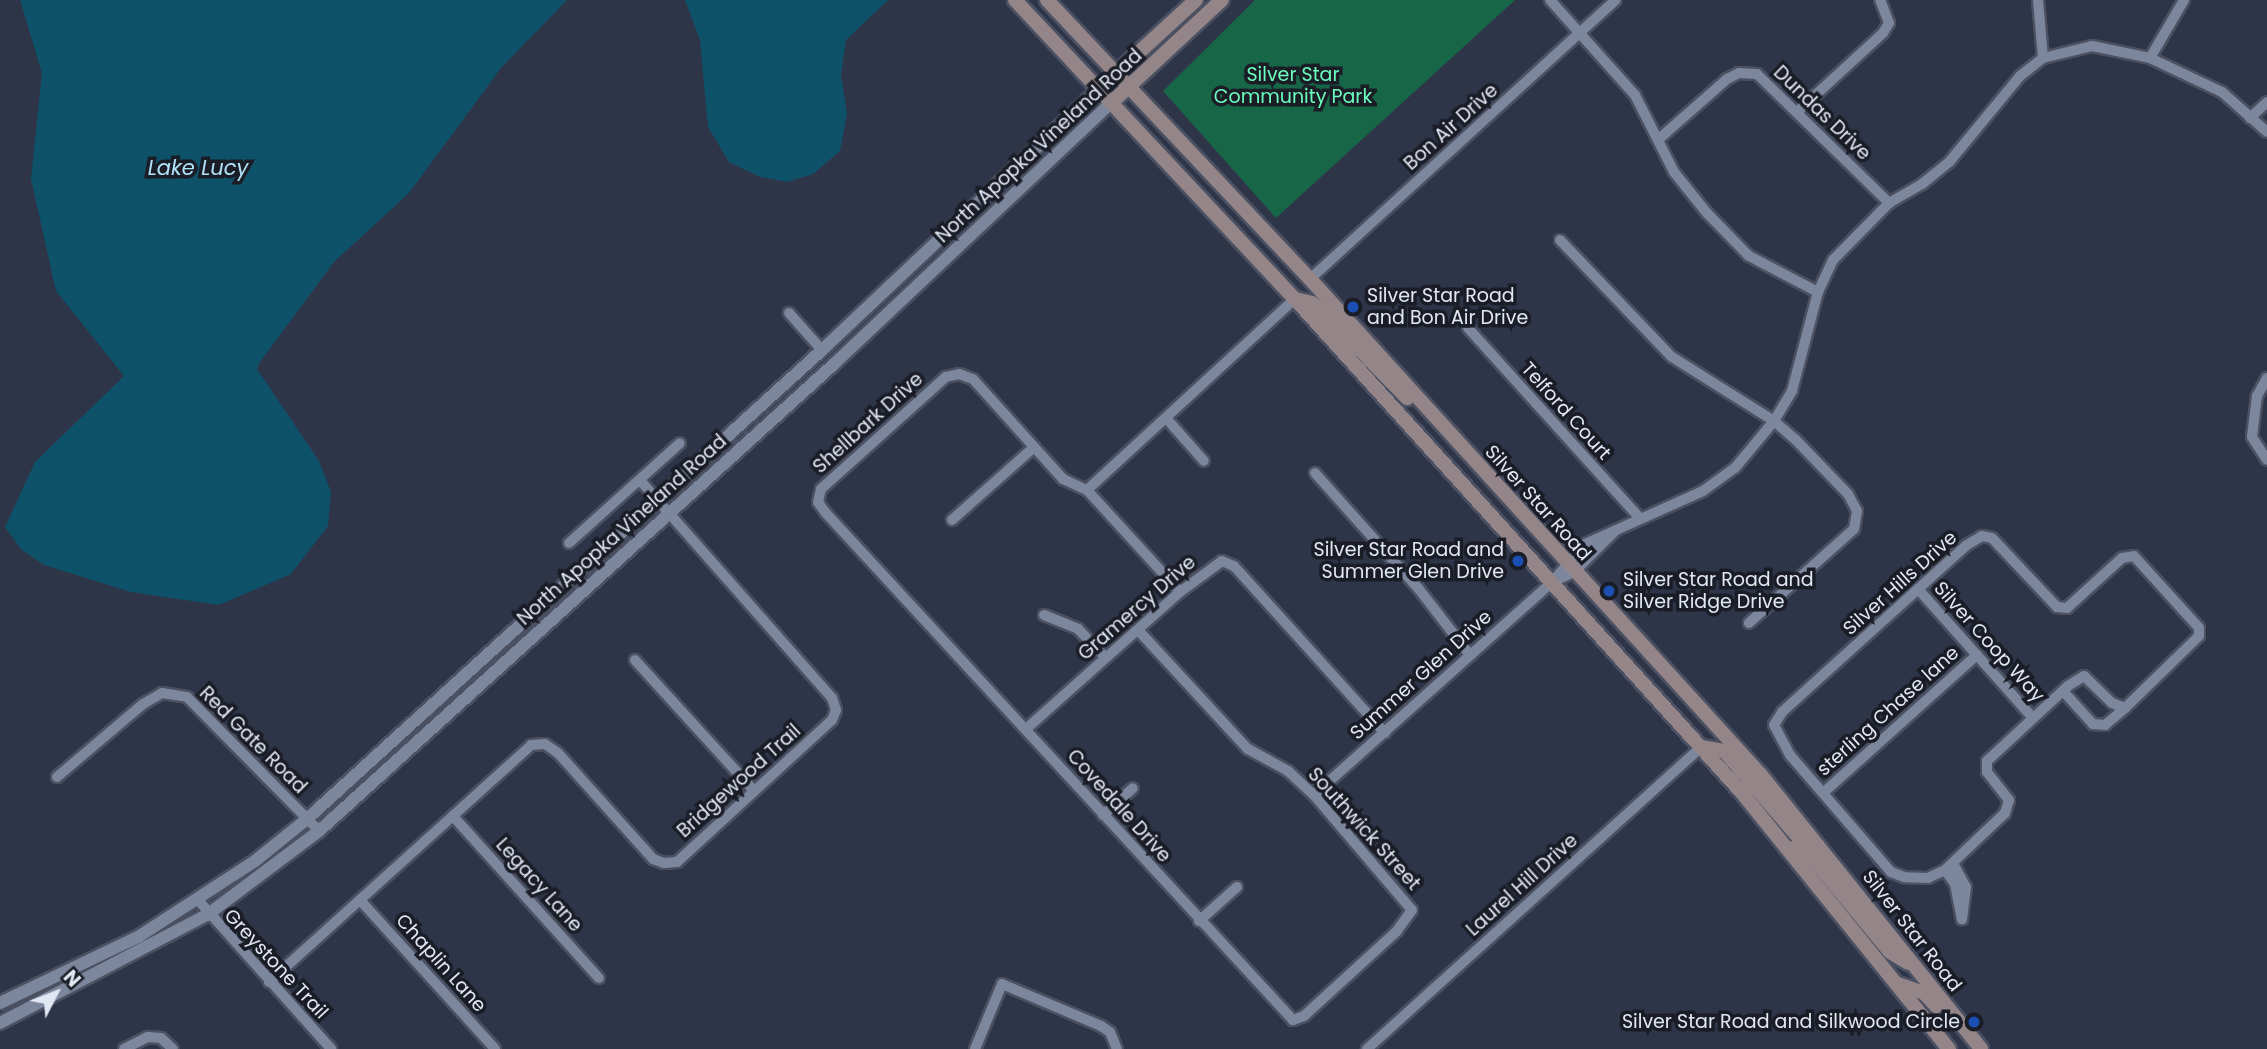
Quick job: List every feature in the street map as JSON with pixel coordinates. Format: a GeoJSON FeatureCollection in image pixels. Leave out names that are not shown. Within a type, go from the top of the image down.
{"type":"FeatureCollection","features":[{"type":"Feature","properties":{"kind":"main road"},"geometry":{"type":"LineString","coordinates":[[1015,0],[1295,299],[1701,747],[1785,844],[1949,1049]]}},
{"type":"Feature","properties":{"kind":"main road","name":"Silver Star Road"},"geometry":{"type":"LineString","coordinates":[[1047,0],[1310,279],[1823,848],[1981,1049]]}},
{"type":"Feature","properties":{"kind":"main road","name":"North Apopka Vineland Road"},"geometry":{"type":"LineString","coordinates":[[1098,90],[1196,0]]}},
{"type":"Feature","properties":{"kind":"main road","name":"North Apopka Vineland Road"},"geometry":{"type":"LineString","coordinates":[[1111,103],[1222,0]]}},
{"type":"Feature","properties":{"kind":"main road"},"geometry":{"type":"LineString","coordinates":[[1295,299],[1311,303],[1401,394],[1426,409]]}},
{"type":"Feature","properties":{"kind":"main road"},"geometry":{"type":"LineString","coordinates":[[1701,747],[1724,751],[1799,838],[1823,848]]}},
{"type":"Feature","properties":{"kind":"main road"},"geometry":{"type":"LineString","coordinates":[[1785,844],[1814,860],[1890,952],[1917,968]]}},
{"type":"Feature","properties":{"kind":"main road"},"geometry":{"type":"LineString","coordinates":[[1898,984],[1924,993],[1969,1049]]}},
{"type":"Feature","properties":{"kind":"street"},"geometry":{"type":"LineString","coordinates":[[1550,0],[1635,95],[1660,138],[1674,172],[1749,256],[1818,292]]}},
{"type":"Feature","properties":{"kind":"street","name":"Bon Air Drive"},"geometry":{"type":"LineString","coordinates":[[1310,279],[1616,0]]}},
{"type":"Feature","properties":{"kind":"street"},"geometry":{"type":"LineString","coordinates":[[1797,112],[1883,33],[1889,23],[1880,0]]}},
{"type":"Feature","properties":{"kind":"street"},"geometry":{"type":"LineString","coordinates":[[2038,0],[2043,58]]}},
{"type":"Feature","properties":{"kind":"street"},"geometry":{"type":"LineString","coordinates":[[2150,58],[2184,0]]}},
{"type":"Feature","properties":{"kind":"street"},"geometry":{"type":"LineString","coordinates":[[1569,567],[1620,525],[1703,491],[1735,468],[1774,421],[1801,370],[1818,292],[1833,260],[1889,203],[1922,184],[1950,161],[2020,76],[2043,58],[2092,47],[2150,58],[2222,92],[2267,132]]}},
{"type":"Feature","properties":{"kind":"street","name":"Dundas Drive"},"geometry":{"type":"LineString","coordinates":[[1660,138],[1739,73],[1757,74],[1889,203]]}},
{"type":"Feature","properties":{"kind":"street","name":"North Apopka Vineland Road"},"geometry":{"type":"LineString","coordinates":[[0,1003],[138,937],[198,900],[307,819],[822,350],[1098,90]]}},
{"type":"Feature","properties":{"kind":"street"},"geometry":{"type":"LineString","coordinates":[[2250,118],[2267,102]]}},
{"type":"Feature","properties":{"kind":"street","name":"North Apopka Vineland Road"},"geometry":{"type":"LineString","coordinates":[[0,1023],[207,915],[319,831],[670,513],[1111,103]]}},
{"type":"Feature","properties":{"kind":"street"},"geometry":{"type":"LineString","coordinates":[[1560,240],[1672,357],[1774,421],[1821,465],[1857,511],[1854,529],[1749,623]]}},
{"type":"Feature","properties":{"kind":"street"},"geometry":{"type":"LineString","coordinates":[[1087,490],[1295,299]]}},
{"type":"Feature","properties":{"kind":"street"},"geometry":{"type":"LineString","coordinates":[[789,313],[822,350]]}},
{"type":"Feature","properties":{"kind":"street","name":"Telford Court"},"geometry":{"type":"LineString","coordinates":[[1468,328],[1639,517]]}},
{"type":"Feature","properties":{"kind":"street","name":"Shellbark Drive"},"geometry":{"type":"LineString","coordinates":[[821,489],[946,377],[959,374],[973,379],[1063,479],[1087,490],[1180,592]]}},
{"type":"Feature","properties":{"kind":"street"},"geometry":{"type":"LineString","coordinates":[[2267,379],[2252,417],[2252,437],[2267,460]]}},
{"type":"Feature","properties":{"kind":"street"},"geometry":{"type":"LineString","coordinates":[[1166,418],[1203,461]]}},
{"type":"Feature","properties":{"kind":"street"},"geometry":{"type":"LineString","coordinates":[[569,544],[680,443]]}},
{"type":"Feature","properties":{"kind":"street"},"geometry":{"type":"LineString","coordinates":[[952,520],[1033,447]]}},
{"type":"Feature","properties":{"kind":"street"},"geometry":{"type":"LineString","coordinates":[[1315,473],[1418,588],[1469,655]]}},
{"type":"Feature","properties":{"kind":"street","name":"Bridgewood Trail"},"geometry":{"type":"LineString","coordinates":[[269,982],[531,745],[545,744],[653,859],[664,863],[677,862],[832,720],[836,710],[832,698],[640,480]]}},
{"type":"Feature","properties":{"kind":"street","name":"Covedale Drive"},"geometry":{"type":"LineString","coordinates":[[821,489],[818,502],[825,512],[1293,1020],[1397,931],[1412,909]]}},
{"type":"Feature","properties":{"kind":"street","name":"Silver Hills Drive"},"geometry":{"type":"LineString","coordinates":[[1982,536],[1992,538],[2057,607],[2067,608],[2122,558],[2139,559],[2199,628],[2199,636],[2125,708],[2112,703],[2084,676],[2033,718],[1987,761],[1987,772],[2009,807],[1949,867],[1927,878],[1891,872],[1775,734],[1774,725],[1782,712],[1918,589],[1982,536]]}},
{"type":"Feature","properties":{"kind":"street","name":"Gramercy Drive"},"geometry":{"type":"LineString","coordinates":[[1026,729],[1180,592],[1208,568],[1222,561],[1234,566],[1385,733]]}},
{"type":"Feature","properties":{"kind":"street","name":"Summer Glen Drive"},"geometry":{"type":"LineString","coordinates":[[1314,795],[1569,567]]}},
{"type":"Feature","properties":{"kind":"street","name":"Silver Coop Way"},"geometry":{"type":"LineString","coordinates":[[1918,589],[2033,718]]}},
{"type":"Feature","properties":{"kind":"street"},"geometry":{"type":"LineString","coordinates":[[1044,615],[1078,629],[1106,658]]}},
{"type":"Feature","properties":{"kind":"street","name":"Southwick Street"},"geometry":{"type":"LineString","coordinates":[[1138,630],[1248,749],[1288,771],[1314,795],[1412,909]]}},
{"type":"Feature","properties":{"kind":"street","name":"sterling Chase lane"},"geometry":{"type":"LineString","coordinates":[[1823,793],[1977,655]]}},
{"type":"Feature","properties":{"kind":"street"},"geometry":{"type":"LineString","coordinates":[[635,660],[754,791]]}},
{"type":"Feature","properties":{"kind":"street"},"geometry":{"type":"LineString","coordinates":[[2063,691],[2093,724],[2105,725],[2125,708]]}},
{"type":"Feature","properties":{"kind":"street","name":"Red Gate Road"},"geometry":{"type":"LineString","coordinates":[[57,777],[102,736],[162,693],[187,697],[319,831]]}},
{"type":"Feature","properties":{"kind":"street","name":"Laurel Hill Drive"},"geometry":{"type":"LineString","coordinates":[[1367,1049],[1701,747]]}},
{"type":"Feature","properties":{"kind":"street"},"geometry":{"type":"LineString","coordinates":[[1103,815],[1133,788]]}},
{"type":"Feature","properties":{"kind":"street","name":"Legacy Lane"},"geometry":{"type":"LineString","coordinates":[[453,816],[599,978]]}},
{"type":"Feature","properties":{"kind":"street"},"geometry":{"type":"LineString","coordinates":[[1199,921],[1237,887]]}},
{"type":"Feature","properties":{"kind":"street","name":"Greystone Trail"},"geometry":{"type":"LineString","coordinates":[[198,900],[207,915],[331,1049]]}},
{"type":"Feature","properties":{"kind":"street","name":"Chaplin Lane"},"geometry":{"type":"LineString","coordinates":[[360,900],[495,1049]]}},
{"type":"Feature","properties":{"kind":"street"},"geometry":{"type":"LineString","coordinates":[[975,1049],[1002,984],[1101,1026],[1110,1032],[1117,1049]]}},
{"type":"Feature","properties":{"kind":"street"},"geometry":{"type":"LineString","coordinates":[[124,1049],[148,1037],[161,1038],[173,1049]]}},
{"type":"Feature","properties":{"kind":"green space","name":"Silver Star Community Park"},"geometry":{"type":"Polygon","coordinates":[[[1255,0],[1515,0],[1276,218],[1163,91],[1255,0]]]}},
{"type":"Feature","properties":{"kind":"water","name":"Lake Lucy"},"geometry":{"type":"Polygon","coordinates":[[[20,0],[567,0],[501,68],[409,193],[334,262],[260,362],[257,369],[319,461],[331,492],[328,526],[291,574],[219,605],[131,592],[44,565],[21,549],[5,527],[35,462],[124,376],[56,291],[31,179],[42,73],[20,0]]]}},
{"type":"Feature","properties":{"kind":"water"},"geometry":{"type":"Polygon","coordinates":[[[685,0],[888,0],[846,40],[841,75],[847,114],[840,151],[813,174],[787,182],[760,177],[729,162],[708,127],[700,40],[685,0]]]}},
{"type":"Feature","properties":{"kind":"place","name":"Silver Star Road and Bon Air Drive"},"geometry":{"type":"Point","coordinates":[1353,307]}},
{"type":"Feature","properties":{"kind":"place","name":"Silver Star Road and Summer Glen Drive"},"geometry":{"type":"Point","coordinates":[1518,561]}},
{"type":"Feature","properties":{"kind":"place","name":"Silver Star Road and Silver Ridge Drive"},"geometry":{"type":"Point","coordinates":[1609,591]}},
{"type":"Feature","properties":{"kind":"place","name":"Silver Star Road and Silkwood Circle"},"geometry":{"type":"Point","coordinates":[1974,1022]}}]}
